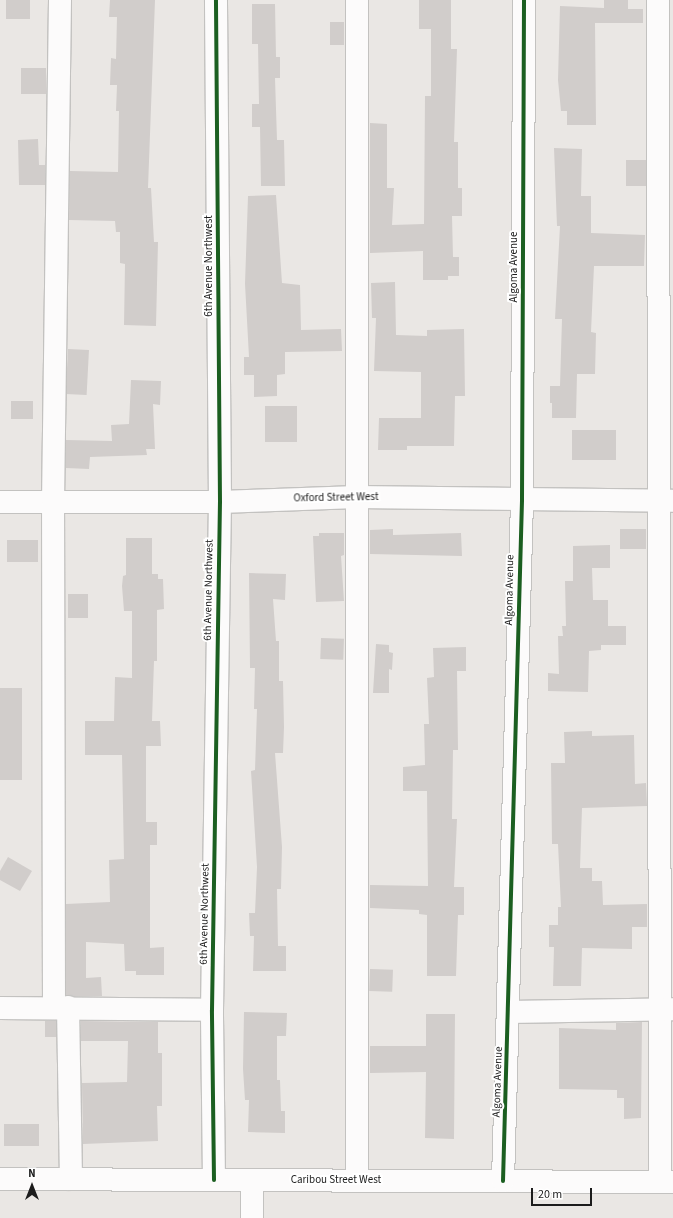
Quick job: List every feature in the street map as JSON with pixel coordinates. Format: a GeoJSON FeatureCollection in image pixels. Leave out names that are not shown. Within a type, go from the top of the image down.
{"type":"FeatureCollection","features":[{"type":"Feature","properties":{"kind":"street"},"geometry":{"type":"LineString","coordinates":[[60,0],[53,502],[61,1007],[71,1179]]}},
{"type":"Feature","properties":{"kind":"street","name":"6th Avenue Northwest"},"geometry":{"type":"LineString","coordinates":[[214,1180],[212,1010],[220,502],[216,0]]}},
{"type":"Feature","properties":{"kind":"street"},"geometry":{"type":"LineString","coordinates":[[357,0],[357,1180]]}},
{"type":"Feature","properties":{"kind":"street","name":"Algoma Avenue"},"geometry":{"type":"LineString","coordinates":[[503,1181],[509,1012],[522,500],[524,0]]}},
{"type":"Feature","properties":{"kind":"street"},"geometry":{"type":"LineString","coordinates":[[658,0],[666,502],[667,1182]]}},
{"type":"Feature","properties":{"kind":"street","name":"Oxford Street West"},"geometry":{"type":"LineString","coordinates":[[0,502],[220,502],[358,497],[666,502]]}},
{"type":"Feature","properties":{"kind":"street"},"geometry":{"type":"LineString","coordinates":[[0,1008],[61,1007],[212,1010]]}},
{"type":"Feature","properties":{"kind":"street"},"geometry":{"type":"LineString","coordinates":[[509,1012],[666,1009]]}},
{"type":"Feature","properties":{"kind":"street","name":"Caribou Street West"},"geometry":{"type":"LineString","coordinates":[[0,1179],[667,1182]]}},
{"type":"Feature","properties":{"kind":"street"},"geometry":{"type":"LineString","coordinates":[[252,1180],[252,1218]]}},
{"type":"Feature","properties":{"kind":"building"},"geometry":{"type":"Polygon","coordinates":[[[6,0],[30,0],[30,19],[6,19],[6,0]]]}},
{"type":"Feature","properties":{"kind":"building"},"geometry":{"type":"Polygon","coordinates":[[[110,0],[155,0],[148,188],[151,188],[154,242],[158,242],[156,326],[124,325],[125,264],[120,263],[120,232],[116,232],[115,221],[69,220],[70,171],[118,172],[119,111],[116,111],[117,85],[110,85],[111,58],[116,59],[117,17],[109,17],[110,0]]]}},
{"type":"Feature","properties":{"kind":"building"},"geometry":{"type":"Polygon","coordinates":[[[419,0],[451,0],[451,49],[457,49],[454,142],[458,142],[458,188],[462,188],[462,216],[452,216],[453,257],[459,257],[459,276],[448,276],[448,280],[423,280],[423,251],[370,253],[370,123],[387,124],[387,188],[394,188],[392,225],[424,224],[425,96],[431,96],[431,29],[419,29],[419,0]]]}},
{"type":"Feature","properties":{"kind":"building"},"geometry":{"type":"Polygon","coordinates":[[[604,0],[628,0],[628,9],[643,9],[643,23],[595,23],[596,125],[567,125],[567,111],[561,111],[558,80],[560,6],[604,8],[604,0]]]}},
{"type":"Feature","properties":{"kind":"building"},"geometry":{"type":"Polygon","coordinates":[[[252,4],[275,4],[276,57],[280,57],[280,78],[275,78],[277,140],[284,140],[285,186],[261,186],[260,127],[252,127],[252,104],[259,104],[258,44],[252,44],[252,4]]]}},
{"type":"Feature","properties":{"kind":"building"},"geometry":{"type":"Polygon","coordinates":[[[330,22],[344,22],[344,45],[330,45],[330,22]]]}},
{"type":"Feature","properties":{"kind":"building"},"geometry":{"type":"Polygon","coordinates":[[[21,68],[46,68],[46,94],[21,94],[21,68]]]}},
{"type":"Feature","properties":{"kind":"building"},"geometry":{"type":"Polygon","coordinates":[[[38,139],[39,165],[45,165],[45,185],[19,185],[18,140],[38,139]]]}},
{"type":"Feature","properties":{"kind":"building"},"geometry":{"type":"Polygon","coordinates":[[[554,148],[582,149],[581,196],[591,196],[591,233],[645,235],[644,266],[594,266],[591,332],[596,333],[595,374],[577,374],[576,418],[552,418],[552,403],[550,403],[550,386],[560,386],[562,319],[555,319],[560,226],[557,226],[554,148]]]}},
{"type":"Feature","properties":{"kind":"building"},"geometry":{"type":"Polygon","coordinates":[[[626,160],[646,160],[646,186],[626,186],[626,160]]]}},
{"type":"Feature","properties":{"kind":"building"},"geometry":{"type":"Polygon","coordinates":[[[276,195],[282,283],[300,285],[301,330],[341,329],[342,351],[285,352],[285,374],[277,375],[277,396],[254,397],[254,375],[244,375],[244,357],[249,357],[245,284],[248,196],[276,195]]]}},
{"type":"Feature","properties":{"kind":"building"},"geometry":{"type":"Polygon","coordinates":[[[395,282],[396,335],[427,336],[427,330],[464,329],[465,396],[455,396],[454,446],[407,446],[407,450],[378,450],[379,418],[421,418],[421,372],[374,371],[376,318],[372,318],[371,283],[395,282]]]}},
{"type":"Feature","properties":{"kind":"building"},"geometry":{"type":"Polygon","coordinates":[[[68,349],[89,350],[87,395],[66,394],[68,349]]]}},
{"type":"Feature","properties":{"kind":"building"},"geometry":{"type":"Polygon","coordinates":[[[131,380],[161,381],[160,405],[153,404],[155,449],[146,449],[147,455],[90,457],[89,469],[66,468],[66,440],[112,441],[111,425],[129,424],[131,380]]]}},
{"type":"Feature","properties":{"kind":"building"},"geometry":{"type":"Polygon","coordinates":[[[11,401],[33,401],[33,419],[11,419],[11,401]]]}},
{"type":"Feature","properties":{"kind":"building"},"geometry":{"type":"Polygon","coordinates":[[[265,406],[297,406],[297,442],[265,442],[265,406]]]}},
{"type":"Feature","properties":{"kind":"building"},"geometry":{"type":"Polygon","coordinates":[[[572,430],[616,430],[616,460],[572,460],[572,430]]]}},
{"type":"Feature","properties":{"kind":"building"},"geometry":{"type":"Polygon","coordinates":[[[393,529],[393,535],[461,533],[462,556],[370,554],[370,530],[393,529]]]}},
{"type":"Feature","properties":{"kind":"building"},"geometry":{"type":"Polygon","coordinates":[[[620,529],[646,529],[646,549],[620,549],[620,529]]]}},
{"type":"Feature","properties":{"kind":"building"},"geometry":{"type":"Polygon","coordinates":[[[319,533],[344,533],[344,555],[341,556],[344,601],[316,602],[313,536],[319,536],[319,533]]]}},
{"type":"Feature","properties":{"kind":"building"},"geometry":{"type":"Polygon","coordinates":[[[126,538],[152,538],[152,574],[158,574],[158,579],[163,579],[164,609],[157,610],[157,661],[154,661],[152,721],[160,721],[161,746],[146,746],[146,822],[157,822],[157,845],[150,845],[150,948],[164,947],[164,975],[136,975],[136,971],[125,971],[124,944],[86,942],[86,978],[101,977],[102,996],[74,996],[66,995],[66,904],[110,902],[109,860],[124,859],[122,755],[85,755],[85,721],[114,721],[115,677],[132,678],[132,611],[124,611],[122,586],[123,576],[126,575],[126,538]]]}},
{"type":"Feature","properties":{"kind":"building"},"geometry":{"type":"Polygon","coordinates":[[[7,540],[38,540],[38,562],[7,562],[7,540]]]}},
{"type":"Feature","properties":{"kind":"building"},"geometry":{"type":"Polygon","coordinates":[[[610,545],[610,568],[592,568],[593,600],[608,600],[608,626],[626,626],[626,645],[601,645],[601,650],[589,651],[588,692],[548,691],[548,673],[559,674],[558,636],[563,636],[562,626],[566,626],[565,581],[573,581],[573,546],[610,545]]]}},
{"type":"Feature","properties":{"kind":"building"},"geometry":{"type":"Polygon","coordinates":[[[249,573],[286,574],[285,600],[273,599],[276,641],[279,641],[279,681],[283,681],[283,753],[275,753],[282,847],[281,889],[277,889],[278,946],[286,946],[286,971],[253,971],[254,936],[250,936],[249,913],[255,913],[257,867],[251,771],[255,770],[257,709],[254,709],[255,668],[250,668],[249,573]]]}},
{"type":"Feature","properties":{"kind":"building"},"geometry":{"type":"Polygon","coordinates":[[[68,594],[88,594],[88,618],[68,618],[68,594]]]}},
{"type":"Feature","properties":{"kind":"building"},"geometry":{"type":"Polygon","coordinates":[[[321,638],[344,639],[343,660],[320,659],[321,638]]]}},
{"type":"Feature","properties":{"kind":"building"},"geometry":{"type":"Polygon","coordinates":[[[376,644],[389,645],[389,652],[393,653],[392,670],[389,669],[389,693],[373,693],[376,644]]]}},
{"type":"Feature","properties":{"kind":"building"},"geometry":{"type":"Polygon","coordinates":[[[466,647],[466,671],[457,671],[458,750],[453,750],[452,819],[457,819],[454,887],[464,887],[464,915],[458,915],[456,976],[427,976],[427,915],[419,914],[419,910],[370,908],[370,885],[428,886],[427,791],[403,791],[403,767],[425,765],[424,724],[429,724],[427,678],[434,677],[433,648],[466,647]]]}},
{"type":"Feature","properties":{"kind":"building"},"geometry":{"type":"Polygon","coordinates":[[[0,688],[22,688],[22,780],[0,780],[0,688]]]}},
{"type":"Feature","properties":{"kind":"building"},"geometry":{"type":"Polygon","coordinates":[[[592,731],[592,736],[634,735],[635,784],[646,783],[647,806],[582,808],[580,868],[592,868],[592,881],[602,881],[603,905],[647,904],[647,927],[632,927],[632,949],[582,948],[581,986],[553,986],[554,947],[549,947],[549,925],[558,925],[558,907],[561,907],[558,844],[552,844],[551,763],[565,763],[564,732],[592,731]]]}},
{"type":"Feature","properties":{"kind":"building"},"geometry":{"type":"Polygon","coordinates":[[[8,857],[32,871],[20,891],[0,880],[0,871],[8,857]]]}},
{"type":"Feature","properties":{"kind":"building"},"geometry":{"type":"Polygon","coordinates":[[[370,969],[393,970],[392,992],[369,991],[370,969]]]}},
{"type":"Feature","properties":{"kind":"building"},"geometry":{"type":"Polygon","coordinates":[[[244,1012],[287,1013],[286,1036],[277,1036],[277,1080],[280,1080],[281,1111],[285,1111],[285,1133],[248,1132],[249,1100],[245,1100],[243,1069],[244,1012]]]}},
{"type":"Feature","properties":{"kind":"building"},"geometry":{"type":"Polygon","coordinates":[[[426,1014],[455,1014],[454,1139],[425,1138],[426,1072],[370,1073],[370,1046],[426,1046],[426,1014]]]}},
{"type":"Feature","properties":{"kind":"building"},"geometry":{"type":"Polygon","coordinates":[[[45,1021],[56,1021],[56,1037],[45,1037],[45,1021]]]}},
{"type":"Feature","properties":{"kind":"building"},"geometry":{"type":"Polygon","coordinates":[[[81,1021],[158,1022],[158,1053],[162,1053],[162,1106],[157,1106],[158,1141],[83,1144],[82,1083],[127,1082],[128,1041],[81,1041],[81,1021]]]}},
{"type":"Feature","properties":{"kind":"building"},"geometry":{"type":"Polygon","coordinates":[[[642,1022],[641,1118],[624,1119],[624,1098],[617,1098],[617,1090],[559,1089],[559,1028],[616,1030],[616,1023],[642,1022]]]}},
{"type":"Feature","properties":{"kind":"building"},"geometry":{"type":"Polygon","coordinates":[[[4,1124],[39,1124],[39,1146],[4,1146],[4,1124]]]}},
{"type":"Feature","properties":{"kind":"cycle path"},"geometry":{"type":"LineString","coordinates":[[214,1180],[212,1010],[220,502],[216,0]]}},
{"type":"Feature","properties":{"kind":"cycle path"},"geometry":{"type":"LineString","coordinates":[[503,1181],[522,500],[524,0]]}}]}
